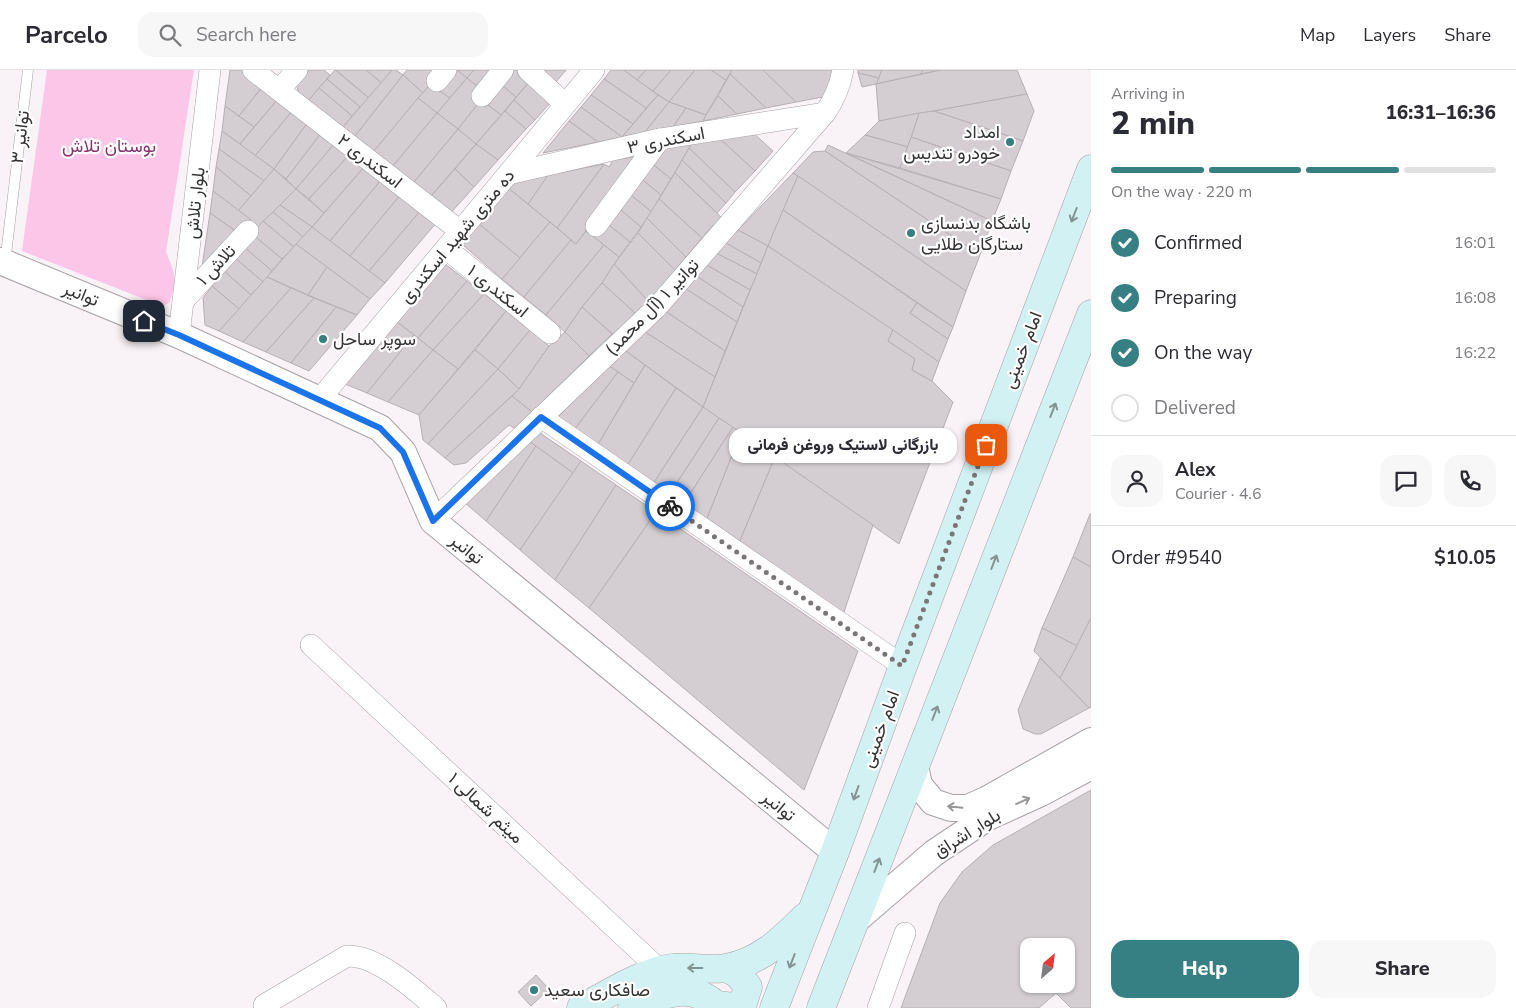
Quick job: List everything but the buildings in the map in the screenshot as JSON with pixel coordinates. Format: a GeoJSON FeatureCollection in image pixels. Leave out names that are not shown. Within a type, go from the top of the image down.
{"type":"FeatureCollection","features":[{"type":"Feature","properties":{"kind":"main road","name":"امام خمینی"},"geometry":{"type":"LineString","coordinates":[[774,1008],[835,852],[902,666],[1091,169]]}},
{"type":"Feature","properties":{"kind":"main road"},"geometry":{"type":"LineString","coordinates":[[821,1008],[1091,314]]}},
{"type":"Feature","properties":{"kind":"main road"},"geometry":{"type":"LineString","coordinates":[[581,1008],[649,974],[672,968],[727,968],[762,954],[775,946],[812,911]]}},
{"type":"Feature","properties":{"kind":"main road"},"geometry":{"type":"LineString","coordinates":[[632,1008],[656,997],[678,991],[697,993],[717,1006],[734,1007],[743,1003],[748,987],[739,975],[727,968]]}},
{"type":"Feature","properties":{"kind":"street","name":"بلوار تلاش"},"geometry":{"type":"LineString","coordinates":[[179,335],[210,70]]}},
{"type":"Feature","properties":{"kind":"street","name":"اسکندری ۲"},"geometry":{"type":"LineString","coordinates":[[253,70],[460,231]]}},
{"type":"Feature","properties":{"kind":"street"},"geometry":{"type":"LineString","coordinates":[[279,90],[297,70]]}},
{"type":"Feature","properties":{"kind":"street"},"geometry":{"type":"LineString","coordinates":[[482,96],[503,70]]}},
{"type":"Feature","properties":{"kind":"street"},"geometry":{"type":"LineString","coordinates":[[528,70],[565,104]]}},
{"type":"Feature","properties":{"kind":"street","name":"ده متری شهید اسکندری"},"geometry":{"type":"LineString","coordinates":[[319,400],[594,70]]}},
{"type":"Feature","properties":{"kind":"street","name":"توانیر ۱ (آل محمد)"},"geometry":{"type":"LineString","coordinates":[[433,521],[658,306],[825,113],[834,100],[842,79],[843,70]]}},
{"type":"Feature","properties":{"kind":"street","name":"اسکندری ۳"},"geometry":{"type":"LineString","coordinates":[[508,174],[660,139],[825,113]]}},
{"type":"Feature","properties":{"kind":"street"},"geometry":{"type":"LineString","coordinates":[[596,226],[660,139]]}},
{"type":"Feature","properties":{"kind":"street","name":"تلاش ۱"},"geometry":{"type":"LineString","coordinates":[[184,300],[248,231]]}},
{"type":"Feature","properties":{"kind":"street","name":"اسکندری ۱"},"geometry":{"type":"LineString","coordinates":[[446,248],[550,333]]}},
{"type":"Feature","properties":{"kind":"street","name":"توانیر"},"geometry":{"type":"LineString","coordinates":[[2,262],[179,335],[380,428],[403,452],[433,521],[835,852]]}},
{"type":"Feature","properties":{"kind":"street"},"geometry":{"type":"LineString","coordinates":[[541,417],[902,666]]}},
{"type":"Feature","properties":{"kind":"street","name":"میثم شمالی ۱"},"geometry":{"type":"LineString","coordinates":[[312,644],[661,971]]}},
{"type":"Feature","properties":{"kind":"street","name":"بلوار اشراق"},"geometry":{"type":"LineString","coordinates":[[915,766],[919,785],[933,802],[951,808],[968,808],[986,800],[1091,741]]}},
{"type":"Feature","properties":{"kind":"street","name":"بلوار اشراق"},"geometry":{"type":"LineString","coordinates":[[856,920],[934,853],[988,817],[1041,793],[1091,766]]}},
{"type":"Feature","properties":{"kind":"street"},"geometry":{"type":"LineString","coordinates":[[878,1008],[905,933]]}},
{"type":"Feature","properties":{"kind":"street"},"geometry":{"type":"LineString","coordinates":[[264,1005],[347,956],[354,956],[365,959],[403,979],[436,1008]]}},
{"type":"Feature","properties":{"kind":"lane","name":"توانیر ۳"},"geometry":{"type":"LineString","coordinates":[[2,262],[28,70]]}},
{"type":"Feature","properties":{"kind":"green space","name":"بوستان تلاش"},"geometry":{"type":"Polygon","coordinates":[[[47,70],[194,70],[166,252],[174,277],[174,288],[169,303],[162,306],[22,251],[47,70]]]}},
{"type":"Feature","properties":{"kind":"way so far"},"geometry":{"type":"LineString","coordinates":[[670,506],[902,666],[986,445]]}},
{"type":"Feature","properties":{"kind":"place","name":"امداد خودرو تندیس"},"geometry":{"type":"Point","coordinates":[1010,142]}},
{"type":"Feature","properties":{"kind":"place","name":"باشگاه بدنسازی ستارگان طلایی"},"geometry":{"type":"Point","coordinates":[911,233]}},
{"type":"Feature","properties":{"kind":"place","name":"سوپر ساحل"},"geometry":{"type":"Point","coordinates":[323,339]}},
{"type":"Feature","properties":{"kind":"place","name":"بازرگانی لاستیک وروغن فرمانی"},"geometry":{"type":"Point","coordinates":[986,445]}},
{"type":"Feature","properties":{"kind":"place","name":"صافکاری سعید"},"geometry":{"type":"Point","coordinates":[534,990]}},
{"type":"Feature","properties":{"kind":"route"},"geometry":{"type":"LineString","coordinates":[[144,321],[179,335],[380,428],[403,452],[433,521],[541,417],[670,506]]}}]}
